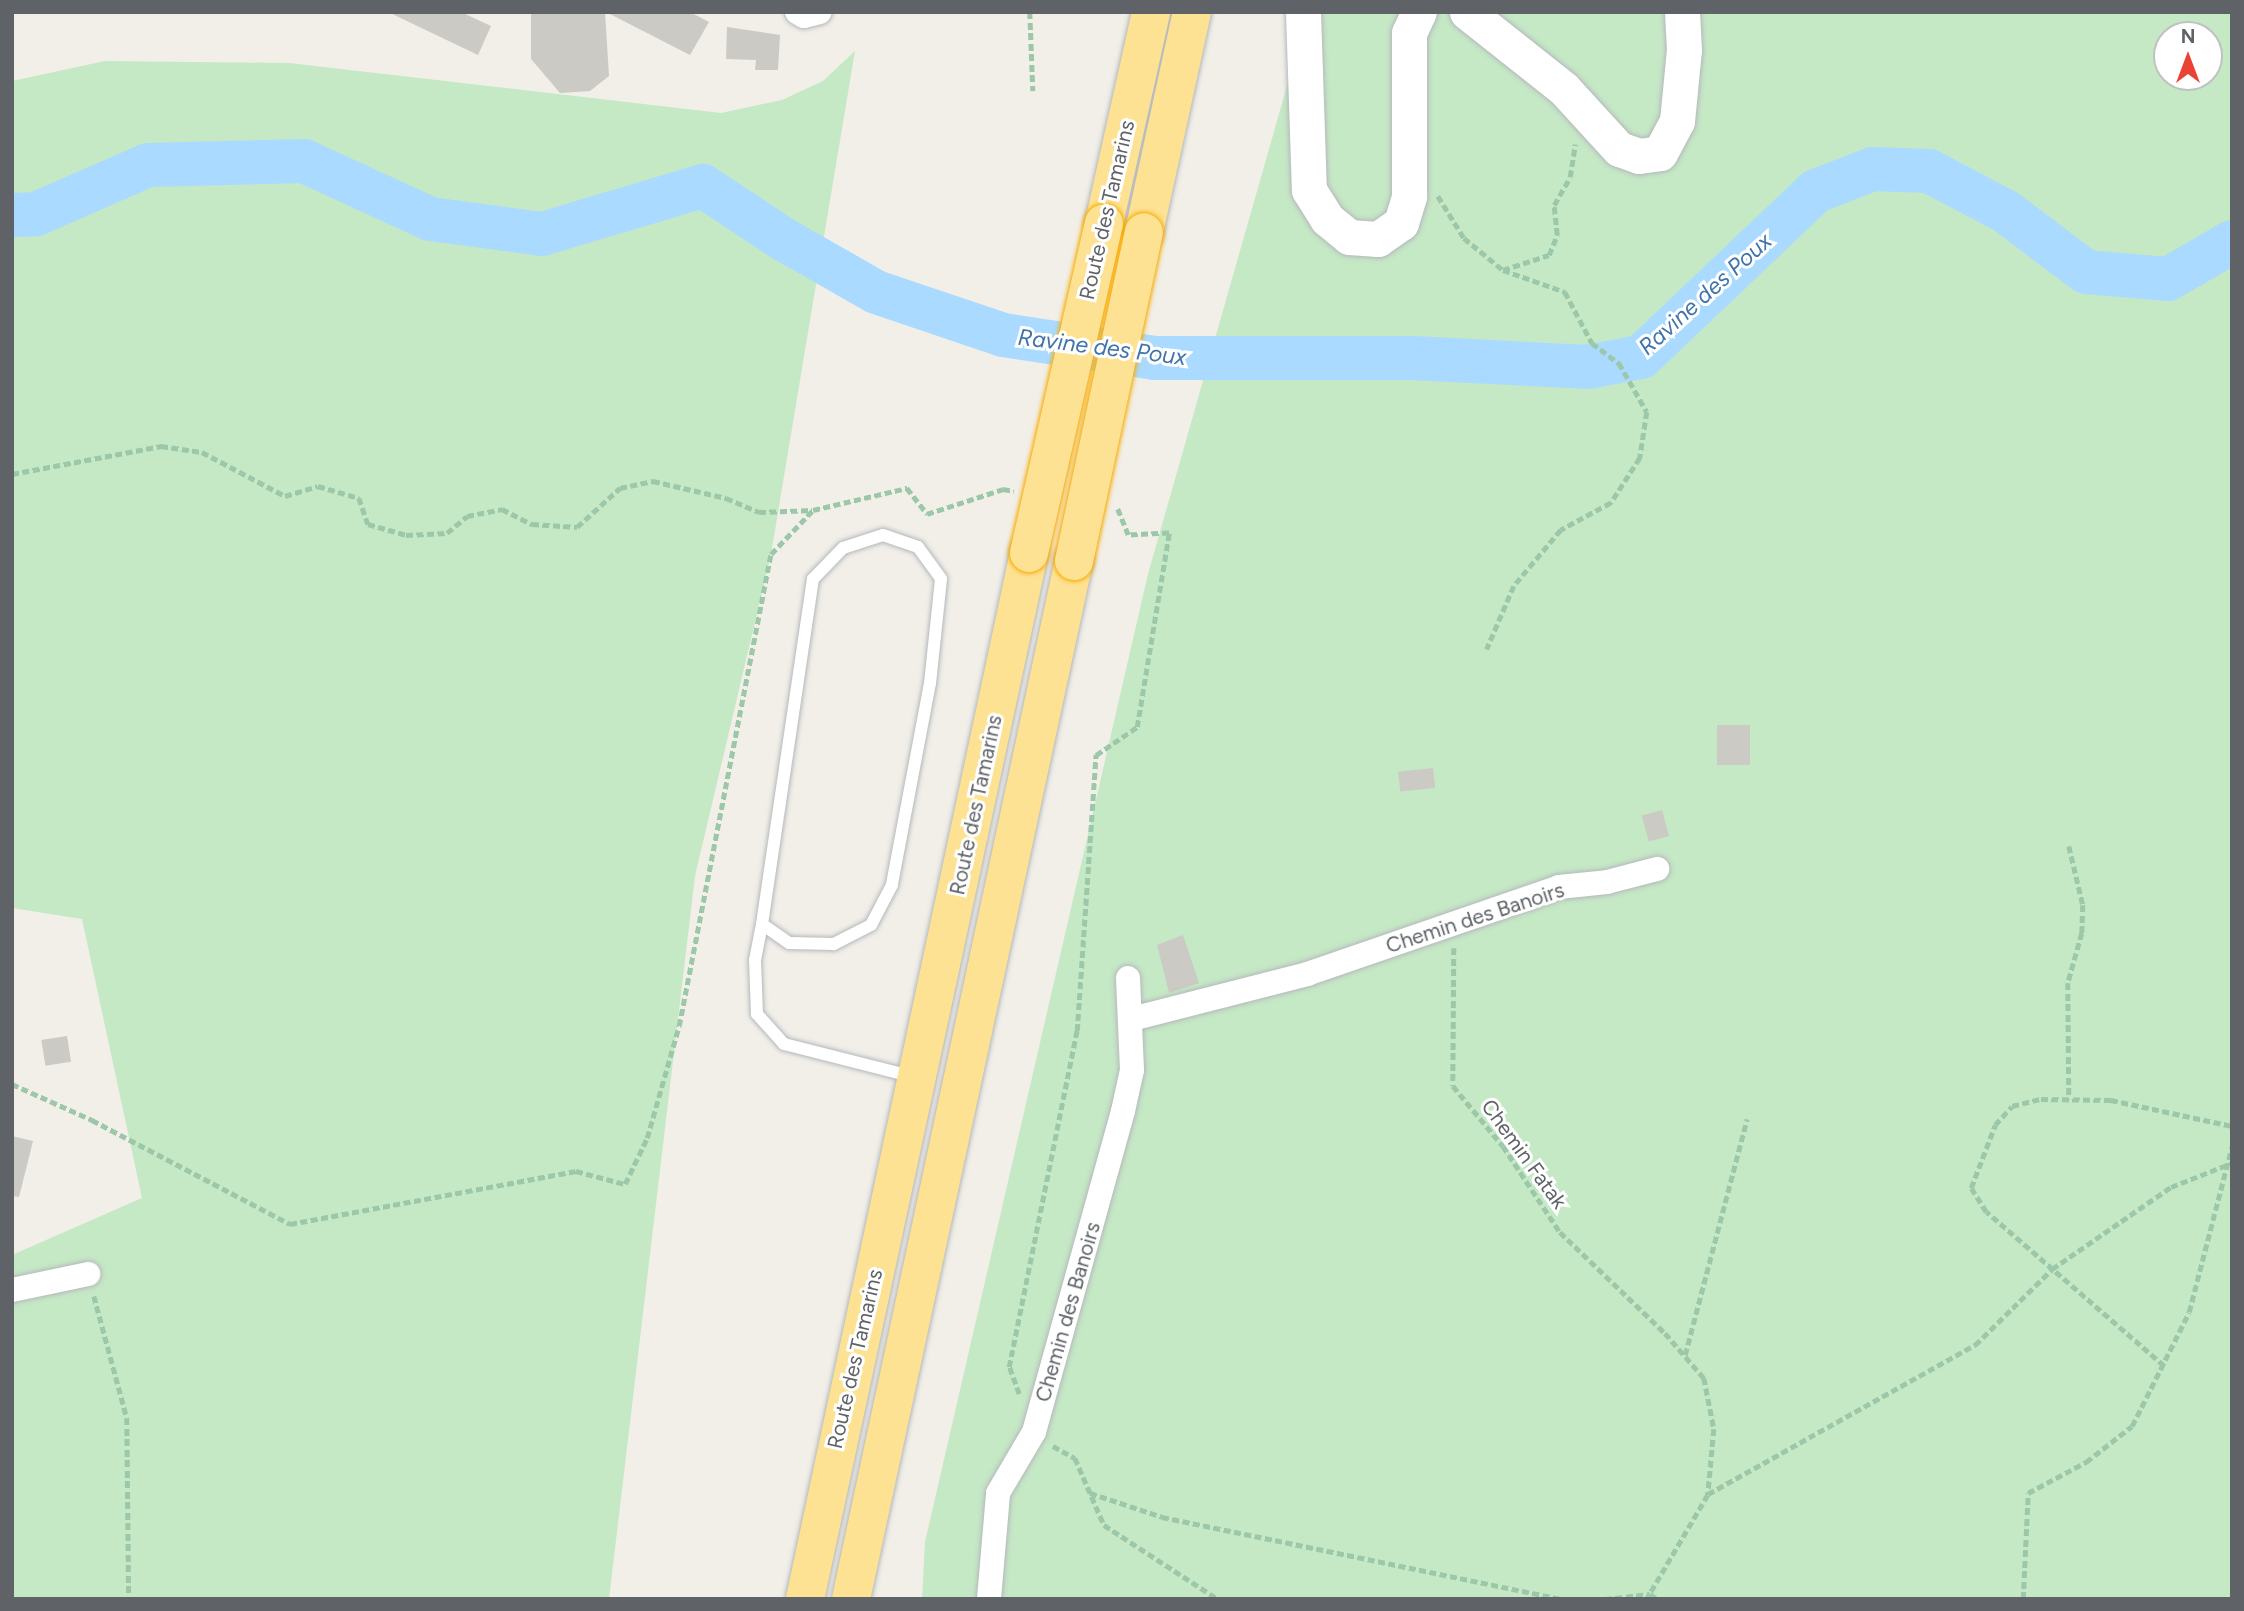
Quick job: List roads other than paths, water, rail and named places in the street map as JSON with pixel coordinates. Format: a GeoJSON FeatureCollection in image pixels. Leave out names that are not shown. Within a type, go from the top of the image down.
{"type":"FeatureCollection","features":[{"type":"Feature","properties":{"kind":"highway","name":"Route des Tamarins"},"geometry":{"type":"LineString","coordinates":[[805,1599],[1028,553],[1151,12]]}},
{"type":"Feature","properties":{"kind":"highway","name":"Route des Tamarins"},"geometry":{"type":"LineString","coordinates":[[851,1599],[918,1273],[1192,12]]}},
{"type":"Feature","properties":{"kind":"main road"},"geometry":{"type":"LineString","coordinates":[[1303,12],[1309,190],[1327,219],[1349,237],[1378,239],[1401,223],[1409,196],[1409,33],[1419,12]]}},
{"type":"Feature","properties":{"kind":"main road"},"geometry":{"type":"LineString","coordinates":[[1467,12],[1564,89],[1619,149],[1639,156],[1660,153],[1676,121],[1684,50],[1682,12]]}},
{"type":"Feature","properties":{"kind":"street"},"geometry":{"type":"LineString","coordinates":[[797,12],[804,16],[820,12]]}},
{"type":"Feature","properties":{"kind":"street","name":"Chemin des Banoirs"},"geometry":{"type":"LineString","coordinates":[[1132,1019],[1307,974],[1559,887],[1607,882],[1657,869]]}},
{"type":"Feature","properties":{"kind":"street","name":"Chemin des Banoirs"},"geometry":{"type":"LineString","coordinates":[[989,1599],[998,1493],[1034,1432],[1123,1111],[1132,1070],[1132,1019],[1128,978]]}},
{"type":"Feature","properties":{"kind":"street"},"geometry":{"type":"LineString","coordinates":[[12,1290],[88,1274]]}},
{"type":"Feature","properties":{"kind":"lane"},"geometry":{"type":"LineString","coordinates":[[762,924],[789,943],[834,944],[871,925],[892,885],[930,683],[941,579],[918,547],[883,535],[843,548],[813,579],[755,960],[757,1014],[784,1044],[918,1077]]}},
{"type":"Feature","properties":{"kind":"waterway","name":"Ravine des Poux"},"geometry":{"type":"LineString","coordinates":[[12,215],[36,214],[148,165],[304,161],[430,219],[542,234],[703,186],[783,239],[876,292],[1003,335],[1155,358],[1412,358],[1587,367],[1641,357],[1816,191],[1873,169],[1929,171],[2005,211],[2086,272],[2168,279],[2232,242]]}}]}
